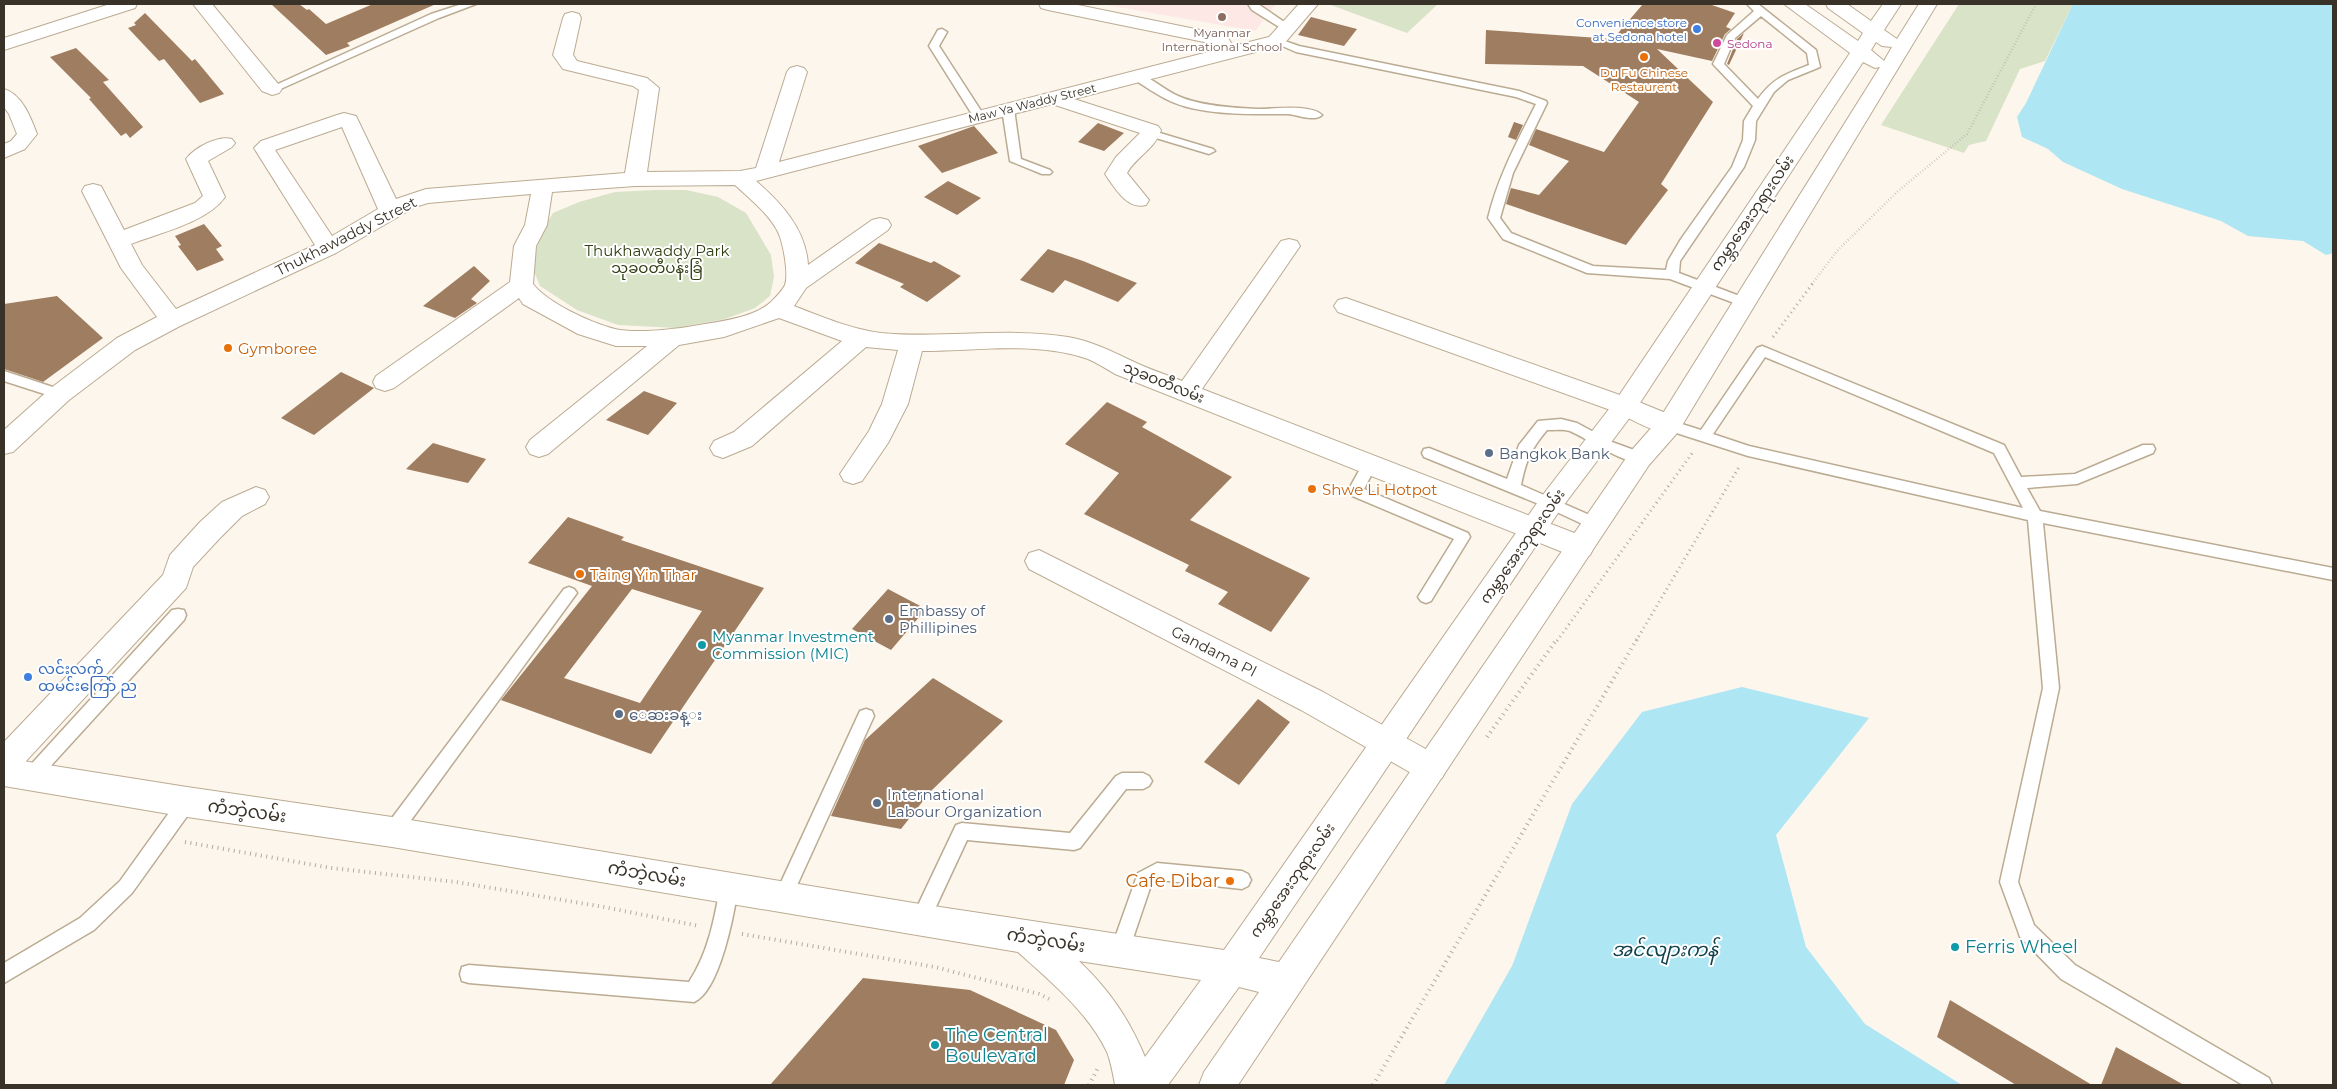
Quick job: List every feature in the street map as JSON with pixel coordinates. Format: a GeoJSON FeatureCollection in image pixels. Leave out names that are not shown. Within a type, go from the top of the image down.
{"type":"FeatureCollection","features":[{"type":"Feature","properties":{"kind":"street"},"geometry":{"type":"LineString","coordinates":[[4,44],[128,4]]}},
{"type":"Feature","properties":{"kind":"street"},"geometry":{"type":"LineString","coordinates":[[202,4],[268,87],[272,88]]}},
{"type":"Feature","properties":{"kind":"street"},"geometry":{"type":"LineString","coordinates":[[1048,4],[1215,38],[1221,42],[1228,54]]}},
{"type":"Feature","properties":{"kind":"street"},"geometry":{"type":"LineString","coordinates":[[1282,35],[1309,4]]}},
{"type":"Feature","properties":{"kind":"street"},"geometry":{"type":"LineString","coordinates":[[1793,4],[1867,42],[1893,59]]}},
{"type":"Feature","properties":{"kind":"street"},"geometry":{"type":"LineString","coordinates":[[1835,4],[1867,42]]}},
{"type":"Feature","properties":{"kind":"street","name":"ကမ္ဘာအေးဘုရားလမ်း"},"geometry":{"type":"LineString","coordinates":[[1146,1085],[1232,968],[1551,503],[1597,440],[1625,406],[1702,287],[1892,4]]}},
{"type":"Feature","properties":{"kind":"street"},"geometry":{"type":"LineString","coordinates":[[1217,1085],[1640,458],[1669,424],[1746,303],[1928,4]]}},
{"type":"Feature","properties":{"kind":"street"},"geometry":{"type":"LineString","coordinates":[[572,18],[563,55],[570,65],[640,82],[649,88],[635,179]]}},
{"type":"Feature","properties":{"kind":"street","name":"Maw Ya Waddy Street"},"geometry":{"type":"LineString","coordinates":[[740,178],[1228,54],[1282,35]]}},
{"type":"Feature","properties":{"kind":"street"},"geometry":{"type":"LineString","coordinates":[[765,171],[797,72]]}},
{"type":"Feature","properties":{"kind":"street"},"geometry":{"type":"LineString","coordinates":[[4,95],[19,113],[27,134],[18,145],[4,152]]}},
{"type":"Feature","properties":{"kind":"street"},"geometry":{"type":"LineString","coordinates":[[1052,98],[1151,130],[1123,161],[1116,174],[1138,200]]}},
{"type":"Feature","properties":{"kind":"street"},"geometry":{"type":"LineString","coordinates":[[328,248],[265,151],[264,148],[268,145],[344,119],[349,120],[390,211]]}},
{"type":"Feature","properties":{"kind":"street"},"geometry":{"type":"LineString","coordinates":[[117,240],[203,208],[214,196],[197,160],[226,143]]}},
{"type":"Feature","properties":{"kind":"street"},"geometry":{"type":"LineString","coordinates":[[740,178],[762,198],[788,231],[796,256],[797,283]]}},
{"type":"Feature","properties":{"kind":"street","name":"Thukhawaddy Street"},"geometry":{"type":"LineString","coordinates":[[4,445],[60,394],[126,344],[172,320],[328,248],[407,202],[426,196],[635,179],[740,178]]}},
{"type":"Feature","properties":{"kind":"street"},"geometry":{"type":"LineString","coordinates":[[542,186],[541,205],[536,225],[525,246],[521,285],[531,298],[586,328],[616,338],[672,338],[724,329],[763,317],[778,309],[797,283],[880,225]]}},
{"type":"Feature","properties":{"kind":"street"},"geometry":{"type":"LineString","coordinates":[[93,191],[132,268],[172,320]]}},
{"type":"Feature","properties":{"kind":"street"},"geometry":{"type":"LineString","coordinates":[[1187,392],[1289,246]]}},
{"type":"Feature","properties":{"kind":"street"},"geometry":{"type":"LineString","coordinates":[[385,382],[521,285]]}},
{"type":"Feature","properties":{"kind":"street"},"geometry":{"type":"LineString","coordinates":[[1346,306],[1625,406],[1669,424]]}},
{"type":"Feature","properties":{"kind":"street","name":"သုခဝတီလမ်း"},"geometry":{"type":"LineString","coordinates":[[778,309],[861,338],[881,341],[912,343],[997,341],[1062,344],[1088,349],[1110,358],[1124,368],[1580,547]]}},
{"type":"Feature","properties":{"kind":"street"},"geometry":{"type":"LineString","coordinates":[[539,447],[672,338]]}},
{"type":"Feature","properties":{"kind":"street"},"geometry":{"type":"LineString","coordinates":[[723,448],[742,439],[861,338]]}},
{"type":"Feature","properties":{"kind":"street"},"geometry":{"type":"LineString","coordinates":[[852,474],[879,436],[895,404],[912,343]]}},
{"type":"Feature","properties":{"kind":"street"},"geometry":{"type":"LineString","coordinates":[[13,770],[176,580],[180,563],[232,509],[256,497]]}},
{"type":"Feature","properties":{"kind":"street","name":"Gandama Pl"},"geometry":{"type":"LineString","coordinates":[[1039,561],[1312,701],[1431,768]]}},
{"type":"Feature","properties":{"kind":"street","name":"ကံဘဲ့လမ်း"},"geometry":{"type":"LineString","coordinates":[[13,770],[187,802],[392,832],[920,920],[1232,968],[1288,982]]}},
{"type":"Feature","properties":{"kind":"street"},"geometry":{"type":"LineString","coordinates":[[1027,937],[1078,984],[1113,1026],[1131,1065],[1133,1085]]}},
{"type":"Feature","properties":{"kind":"lane"},"geometry":{"type":"LineString","coordinates":[[272,88],[435,16],[471,4]]}},
{"type":"Feature","properties":{"kind":"lane"},"geometry":{"type":"LineString","coordinates":[[1253,4],[1296,49],[1519,94],[1542,103],[1507,171],[1499,193],[1494,218],[1507,236],[1591,270],[1625,270],[1672,275],[1746,303]]}},
{"type":"Feature","properties":{"kind":"lane"},"geometry":{"type":"LineString","coordinates":[[1672,275],[1674,260],[1686,239],[1738,167],[1749,140],[1750,121],[1759,106],[1770,90],[1784,78],[1815,67],[1812,52],[1756,8],[1731,37],[1718,64],[1759,106]]}},
{"type":"Feature","properties":{"kind":"lane"},"geometry":{"type":"LineString","coordinates":[[942,32],[934,46],[979,117]]}},
{"type":"Feature","properties":{"kind":"lane"},"geometry":{"type":"LineString","coordinates":[[1137,77],[1175,99],[1209,107],[1257,112],[1290,111],[1316,115]]}},
{"type":"Feature","properties":{"kind":"lane"},"geometry":{"type":"LineString","coordinates":[[1008,110],[1016,161],[1046,172]]}},
{"type":"Feature","properties":{"kind":"lane"},"geometry":{"type":"LineString","coordinates":[[1150,133],[1209,151]]}},
{"type":"Feature","properties":{"kind":"lane"},"geometry":{"type":"LineString","coordinates":[[1704,437],[1762,351],[1999,449],[2035,516],[2051,688],[2009,882],[2027,931],[2068,972],[2262,1085]]}},
{"type":"Feature","properties":{"kind":"lane"},"geometry":{"type":"LineString","coordinates":[[4,376],[60,394]]}},
{"type":"Feature","properties":{"kind":"lane"},"geometry":{"type":"LineString","coordinates":[[1513,487],[1518,464],[1526,446],[1543,425],[1565,423],[1583,430],[1597,440],[1640,458]]}},
{"type":"Feature","properties":{"kind":"lane"},"geometry":{"type":"LineString","coordinates":[[1669,424],[1748,452],[2035,516],[2333,574]]}},
{"type":"Feature","properties":{"kind":"lane"},"geometry":{"type":"LineString","coordinates":[[2018,483],[2077,479],[2148,449]]}},
{"type":"Feature","properties":{"kind":"lane"},"geometry":{"type":"LineString","coordinates":[[1429,453],[1551,503],[1596,524]]}},
{"type":"Feature","properties":{"kind":"lane"},"geometry":{"type":"LineString","coordinates":[[1370,464],[1355,491],[1463,537],[1426,598]]}},
{"type":"Feature","properties":{"kind":"lane"},"geometry":{"type":"LineString","coordinates":[[392,832],[569,593]]}},
{"type":"Feature","properties":{"kind":"lane"},"geometry":{"type":"LineString","coordinates":[[13,770],[178,615]]}},
{"type":"Feature","properties":{"kind":"lane"},"geometry":{"type":"LineString","coordinates":[[783,897],[866,716]]}},
{"type":"Feature","properties":{"kind":"lane"},"geometry":{"type":"LineString","coordinates":[[920,920],[962,831],[1074,842],[1122,781],[1143,781]]}},
{"type":"Feature","properties":{"kind":"lane"},"geometry":{"type":"LineString","coordinates":[[4,974],[87,924],[126,887],[187,802]]}},
{"type":"Feature","properties":{"kind":"lane"},"geometry":{"type":"LineString","coordinates":[[1120,952],[1144,879],[1157,871],[1242,880]]}},
{"type":"Feature","properties":{"kind":"lane"},"geometry":{"type":"LineString","coordinates":[[469,974],[694,992],[705,976],[722,930],[729,888]]}},
{"type":"Feature","properties":{"kind":"path"},"geometry":{"type":"LineString","coordinates":[[1762,351],[1837,251],[1897,192],[1967,134],[2036,4]]}},
{"type":"Feature","properties":{"kind":"path"},"geometry":{"type":"LineString","coordinates":[[1483,743],[1704,437]]}},
{"type":"Feature","properties":{"kind":"path"},"geometry":{"type":"LineString","coordinates":[[1374,1085],[1748,452]]}},
{"type":"Feature","properties":{"kind":"path"},"geometry":{"type":"LineString","coordinates":[[163,838],[331,868],[456,882],[935,967],[1039,994],[1055,1002]]}},
{"type":"Feature","properties":{"kind":"path"},"geometry":{"type":"LineString","coordinates":[[1090,1085],[1102,1060]]}},
{"type":"Feature","properties":{"kind":"shaded area","name":"Myanmar International School"},"geometry":{"type":"Polygon","coordinates":[[[1101,4],[1276,4],[1255,31],[1101,4]]]}},
{"type":"Feature","properties":{"kind":"green space"},"geometry":{"type":"Polygon","coordinates":[[[1328,4],[1438,4],[1407,33],[1328,4]]]}},
{"type":"Feature","properties":{"kind":"green space"},"geometry":{"type":"Polygon","coordinates":[[[1959,4],[2073,4],[2045,61],[2020,69],[1986,141],[1969,145],[1964,153],[1881,125],[1959,4]]]}},
{"type":"Feature","properties":{"kind":"green space","name":"Thukhawaddy Park သုခဝတီပန်းခြံ"},"geometry":{"type":"Polygon","coordinates":[[[686,190],[718,197],[746,213],[771,255],[774,277],[770,296],[755,308],[725,319],[676,328],[618,325],[577,310],[540,286],[532,266],[541,233],[553,213],[579,202],[615,192],[686,190]]]}},
{"type":"Feature","properties":{"kind":"water"},"geometry":{"type":"Polygon","coordinates":[[[2073,4],[2333,4],[2333,253],[2326,255],[2303,241],[2248,236],[2221,221],[2122,189],[2063,162],[2048,149],[2022,137],[2017,117],[2026,103],[2073,4]]]}},
{"type":"Feature","properties":{"kind":"water","name":"အင်လျားကန်"},"geometry":{"type":"Polygon","coordinates":[[[1742,687],[1869,718],[1776,835],[1806,947],[1865,1024],[1962,1085],[1444,1085],[1512,966],[1572,804],[1642,712],[1742,687]]]}},
{"type":"Feature","properties":{"kind":"building"},"geometry":{"type":"Polygon","coordinates":[[[271,4],[299,4],[307,10],[309,9],[326,24],[373,4],[436,4],[347,43],[350,46],[326,55],[271,4]]]}},
{"type":"Feature","properties":{"kind":"building"},"geometry":{"type":"Polygon","coordinates":[[[1643,4],[1709,4],[1735,13],[1726,27],[1731,29],[1725,34],[1712,61],[1657,49],[1713,102],[1661,184],[1668,190],[1626,245],[1506,204],[1511,188],[1539,195],[1569,161],[1529,145],[1536,129],[1604,152],[1639,102],[1583,66],[1485,64],[1486,30],[1613,39],[1643,4]]]}},
{"type":"Feature","properties":{"kind":"building"},"geometry":{"type":"Polygon","coordinates":[[[145,13],[192,61],[195,59],[224,94],[200,103],[164,59],[159,61],[128,28],[136,25],[134,23],[145,13]]]}},
{"type":"Feature","properties":{"kind":"building"},"geometry":{"type":"Polygon","coordinates":[[[1311,17],[1357,29],[1344,46],[1298,35],[1311,17]]]}},
{"type":"Feature","properties":{"kind":"building"},"geometry":{"type":"Polygon","coordinates":[[[1744,33],[1729,65],[1727,64],[1737,39],[1744,33]]]}},
{"type":"Feature","properties":{"kind":"building"},"geometry":{"type":"Polygon","coordinates":[[[76,48],[109,80],[103,82],[143,127],[130,138],[126,133],[121,136],[89,99],[91,98],[50,57],[76,48]]]}},
{"type":"Feature","properties":{"kind":"building"},"geometry":{"type":"Polygon","coordinates":[[[1514,122],[1523,125],[1516,140],[1508,137],[1514,122]]]}},
{"type":"Feature","properties":{"kind":"building"},"geometry":{"type":"Polygon","coordinates":[[[1098,123],[1124,133],[1104,151],[1078,142],[1098,123]]]}},
{"type":"Feature","properties":{"kind":"building"},"geometry":{"type":"Polygon","coordinates":[[[974,126],[998,153],[942,173],[918,146],[974,126]]]}},
{"type":"Feature","properties":{"kind":"building"},"geometry":{"type":"Polygon","coordinates":[[[948,181],[981,198],[957,215],[924,197],[948,181]]]}},
{"type":"Feature","properties":{"kind":"building"},"geometry":{"type":"Polygon","coordinates":[[[204,224],[222,246],[216,249],[224,260],[197,271],[178,246],[181,245],[175,236],[204,224]]]}},
{"type":"Feature","properties":{"kind":"building"},"geometry":{"type":"Polygon","coordinates":[[[879,243],[931,263],[934,261],[961,276],[927,302],[900,287],[904,284],[855,263],[879,243]]]}},
{"type":"Feature","properties":{"kind":"building"},"geometry":{"type":"Polygon","coordinates":[[[1048,249],[1137,283],[1118,302],[1065,280],[1053,293],[1020,280],[1048,249]]]}},
{"type":"Feature","properties":{"kind":"building"},"geometry":{"type":"Polygon","coordinates":[[[474,266],[490,281],[471,299],[477,303],[455,318],[423,306],[474,266]]]}},
{"type":"Feature","properties":{"kind":"building"},"geometry":{"type":"Polygon","coordinates":[[[57,296],[103,338],[43,382],[4,369],[4,304],[57,296]]]}},
{"type":"Feature","properties":{"kind":"building"},"geometry":{"type":"Polygon","coordinates":[[[341,372],[374,388],[314,435],[281,418],[341,372]]]}},
{"type":"Feature","properties":{"kind":"building"},"geometry":{"type":"Polygon","coordinates":[[[644,391],[677,403],[648,435],[606,420],[644,391]]]}},
{"type":"Feature","properties":{"kind":"building"},"geometry":{"type":"Polygon","coordinates":[[[1107,402],[1147,422],[1142,427],[1232,477],[1190,520],[1310,578],[1271,632],[1218,604],[1228,592],[1185,571],[1189,565],[1084,514],[1119,473],[1065,444],[1107,402]]]}},
{"type":"Feature","properties":{"kind":"building"},"geometry":{"type":"Polygon","coordinates":[[[433,443],[486,459],[468,483],[406,469],[433,443]]]}},
{"type":"Feature","properties":{"kind":"building","name":"Myanmar Investment Commission (MIC)"},"geometry":{"type":"Polygon","coordinates":[[[568,517],[624,537],[621,540],[764,588],[651,754],[501,700],[592,586],[528,563],[568,517]],[[632,589],[564,678],[640,703],[702,611],[632,589]]]}},
{"type":"Feature","properties":{"kind":"building","name":"Embassy of Phillipines"},"geometry":{"type":"Polygon","coordinates":[[[888,589],[926,609],[891,650],[852,629],[888,589]]]}},
{"type":"Feature","properties":{"kind":"building"},"geometry":{"type":"Polygon","coordinates":[[[933,678],[1003,721],[930,792],[901,829],[831,816],[865,740],[933,678]]]}},
{"type":"Feature","properties":{"kind":"building"},"geometry":{"type":"Polygon","coordinates":[[[1258,699],[1290,722],[1239,785],[1204,762],[1258,699]]]}},
{"type":"Feature","properties":{"kind":"building","name":"The Central Boulevard"},"geometry":{"type":"Polygon","coordinates":[[[863,978],[970,990],[1056,1030],[1074,1060],[1064,1085],[770,1085],[863,978]]]}},
{"type":"Feature","properties":{"kind":"building"},"geometry":{"type":"Polygon","coordinates":[[[1950,1000],[2092,1085],[2016,1085],[1937,1037],[1950,1000]]]}},
{"type":"Feature","properties":{"kind":"building"},"geometry":{"type":"Polygon","coordinates":[[[2116,1047],[2184,1085],[2101,1085],[2116,1047]]]}},
{"type":"Feature","properties":{"kind":"place","name":"Myanmar International School"},"geometry":{"type":"Point","coordinates":[1222,17]}},
{"type":"Feature","properties":{"kind":"place","name":"Convenience store at Sedona hotel"},"geometry":{"type":"Point","coordinates":[1697,29]}},
{"type":"Feature","properties":{"kind":"place","name":"Sedona"},"geometry":{"type":"Point","coordinates":[1717,43]}},
{"type":"Feature","properties":{"kind":"place","name":"Du Fu Chinese Restaurent"},"geometry":{"type":"Point","coordinates":[1644,57]}},
{"type":"Feature","properties":{"kind":"place","name":"Gymboree"},"geometry":{"type":"Point","coordinates":[228,348]}},
{"type":"Feature","properties":{"kind":"place","name":"Bangkok Bank"},"geometry":{"type":"Point","coordinates":[1489,453]}},
{"type":"Feature","properties":{"kind":"place","name":"Shwe Li Hotpot"},"geometry":{"type":"Point","coordinates":[1312,489]}},
{"type":"Feature","properties":{"kind":"place","name":"Taing Yin Thar"},"geometry":{"type":"Point","coordinates":[580,574]}},
{"type":"Feature","properties":{"kind":"place","name":"Embassy of Phillipines"},"geometry":{"type":"Point","coordinates":[889,619]}},
{"type":"Feature","properties":{"kind":"place","name":"Myanmar Investment Commission (MIC)"},"geometry":{"type":"Point","coordinates":[702,645]}},
{"type":"Feature","properties":{"kind":"place","name":"လင်းလက် ထမင်းကြော် ည"},"geometry":{"type":"Point","coordinates":[28,677]}},
{"type":"Feature","properties":{"kind":"place","name":"ေဆးခန္း"},"geometry":{"type":"Point","coordinates":[619,714]}},
{"type":"Feature","properties":{"kind":"place","name":"International Labour Organization"},"geometry":{"type":"Point","coordinates":[877,803]}},
{"type":"Feature","properties":{"kind":"place","name":"Cafe Dibar"},"geometry":{"type":"Point","coordinates":[1230,881]}},
{"type":"Feature","properties":{"kind":"place","name":"Ferris Wheel"},"geometry":{"type":"Point","coordinates":[1955,947]}},
{"type":"Feature","properties":{"kind":"place","name":"The Central Boulevard"},"geometry":{"type":"Point","coordinates":[935,1045]}}]}
